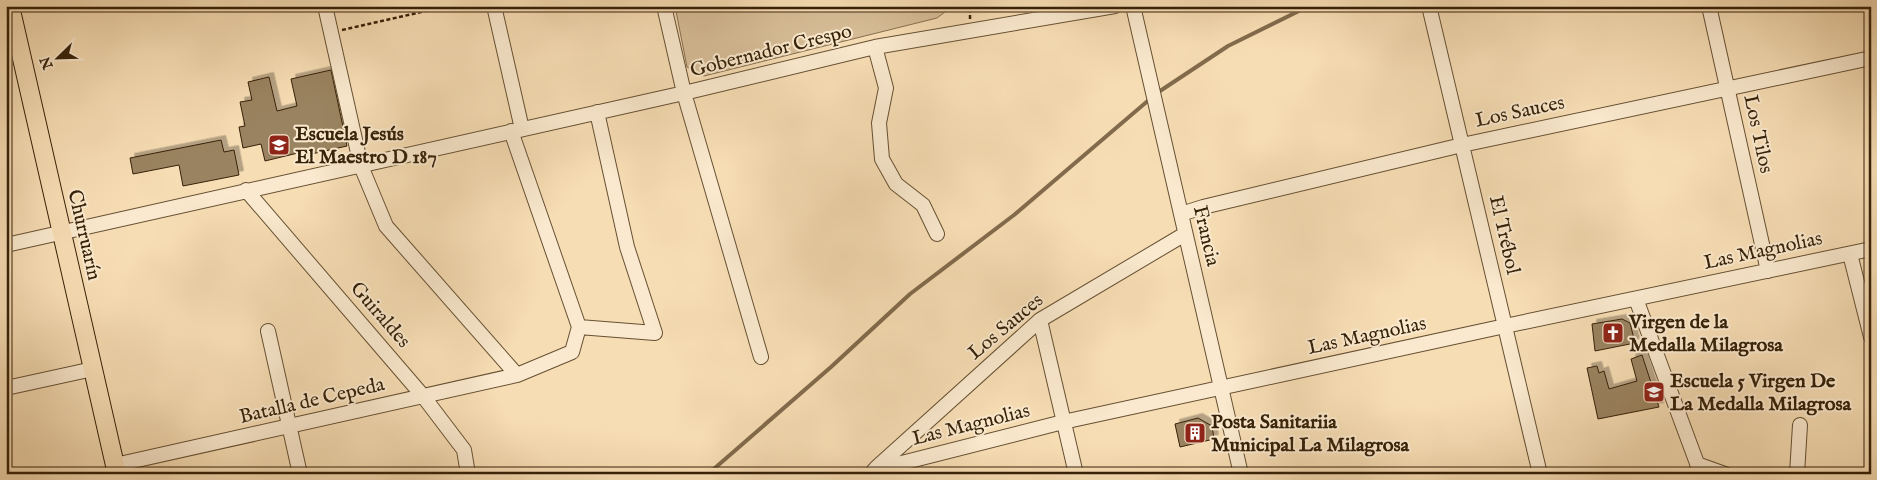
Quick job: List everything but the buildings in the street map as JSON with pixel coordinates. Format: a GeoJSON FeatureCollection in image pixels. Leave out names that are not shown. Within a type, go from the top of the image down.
{"type":"FeatureCollection","features":[{"type":"Feature","properties":{"kind":"main road","name":"Churruarín"},"geometry":{"type":"LineString","coordinates":[[10,6],[10,25],[62,232],[116,470]]}},
{"type":"Feature","properties":{"kind":"street"},"geometry":{"type":"LineString","coordinates":[[326,6],[361,166],[386,226],[517,375]]}},
{"type":"Feature","properties":{"kind":"street"},"geometry":{"type":"LineString","coordinates":[[494,6],[516,130],[579,327],[655,333],[627,246],[597,112]]}},
{"type":"Feature","properties":{"kind":"street"},"geometry":{"type":"LineString","coordinates":[[664,6],[684,93],[761,357]]}},
{"type":"Feature","properties":{"kind":"street","name":"Gobernador Crespo"},"geometry":{"type":"LineString","coordinates":[[6,245],[684,93],[875,47],[1115,6]]}},
{"type":"Feature","properties":{"kind":"street","name":"Francia"},"geometry":{"type":"LineString","coordinates":[[1133,6],[1241,474]]}},
{"type":"Feature","properties":{"kind":"street","name":"El Trébol"},"geometry":{"type":"LineString","coordinates":[[1429,6],[1540,474]]}},
{"type":"Feature","properties":{"kind":"street","name":"Los Tilos"},"geometry":{"type":"LineString","coordinates":[[1709,6],[1768,271]]}},
{"type":"Feature","properties":{"kind":"street"},"geometry":{"type":"LineString","coordinates":[[875,47],[886,88],[879,123],[882,160],[896,184],[923,205],[937,234]]}},
{"type":"Feature","properties":{"kind":"street","name":"Los Sauces"},"geometry":{"type":"LineString","coordinates":[[1181,214],[1203,206],[1462,145],[1871,58]]}},
{"type":"Feature","properties":{"kind":"street","name":"Guiraldes"},"geometry":{"type":"LineString","coordinates":[[246,190],[423,396],[464,450],[468,474]]}},
{"type":"Feature","properties":{"kind":"street","name":"Los Sauces"},"geometry":{"type":"LineString","coordinates":[[873,472],[1040,320],[1185,234]]}},
{"type":"Feature","properties":{"kind":"street","name":"Las Magnolias"},"geometry":{"type":"LineString","coordinates":[[873,472],[1063,422],[1871,249]]}},
{"type":"Feature","properties":{"kind":"street"},"geometry":{"type":"LineString","coordinates":[[1850,254],[1871,337]]}},
{"type":"Feature","properties":{"kind":"street"},"geometry":{"type":"LineString","coordinates":[[1636,299],[1699,469],[1725,474]]}},
{"type":"Feature","properties":{"kind":"street"},"geometry":{"type":"LineString","coordinates":[[1040,320],[1076,474]]}},
{"type":"Feature","properties":{"kind":"street","name":"Batalla de Cepeda"},"geometry":{"type":"LineString","coordinates":[[116,470],[290,426],[517,375],[572,352],[579,327]]}},
{"type":"Feature","properties":{"kind":"street"},"geometry":{"type":"LineString","coordinates":[[268,330],[300,474]]}},
{"type":"Feature","properties":{"kind":"street"},"geometry":{"type":"LineString","coordinates":[[6,388],[93,368]]}},
{"type":"Feature","properties":{"kind":"street"},"geometry":{"type":"LineString","coordinates":[[1797,474],[1800,424]]}},
{"type":"Feature","properties":{"kind":"path"},"geometry":{"type":"LineString","coordinates":[[331,33],[448,6]]}},
{"type":"Feature","properties":{"kind":"shaded area"},"geometry":{"type":"Polygon","coordinates":[[[675,6],[953,6],[937,18],[704,76],[687,67],[675,6]]]}},
{"type":"Feature","properties":{"kind":"waterway"},"geometry":{"type":"LineString","coordinates":[[1157,93],[1228,46],[1309,6]]}},
{"type":"Feature","properties":{"kind":"waterway"},"geometry":{"type":"LineString","coordinates":[[708,474],[831,367],[910,294],[1014,215],[1150,99]]}},
{"type":"Feature","properties":{"kind":"place","name":"Escuela Jesús El Maestro D 187"},"geometry":{"type":"Point","coordinates":[279,145]}},
{"type":"Feature","properties":{"kind":"place","name":"Virgen de la Medalla Milagrosa"},"geometry":{"type":"Point","coordinates":[1613,333]}},
{"type":"Feature","properties":{"kind":"place","name":"Escuela 5 Virgen De La Medalla Milagrosa"},"geometry":{"type":"Point","coordinates":[1654,392]}},
{"type":"Feature","properties":{"kind":"place","name":"Posta Sanitariia Municipal La Milagrosa"},"geometry":{"type":"Point","coordinates":[1195,433]}}]}
